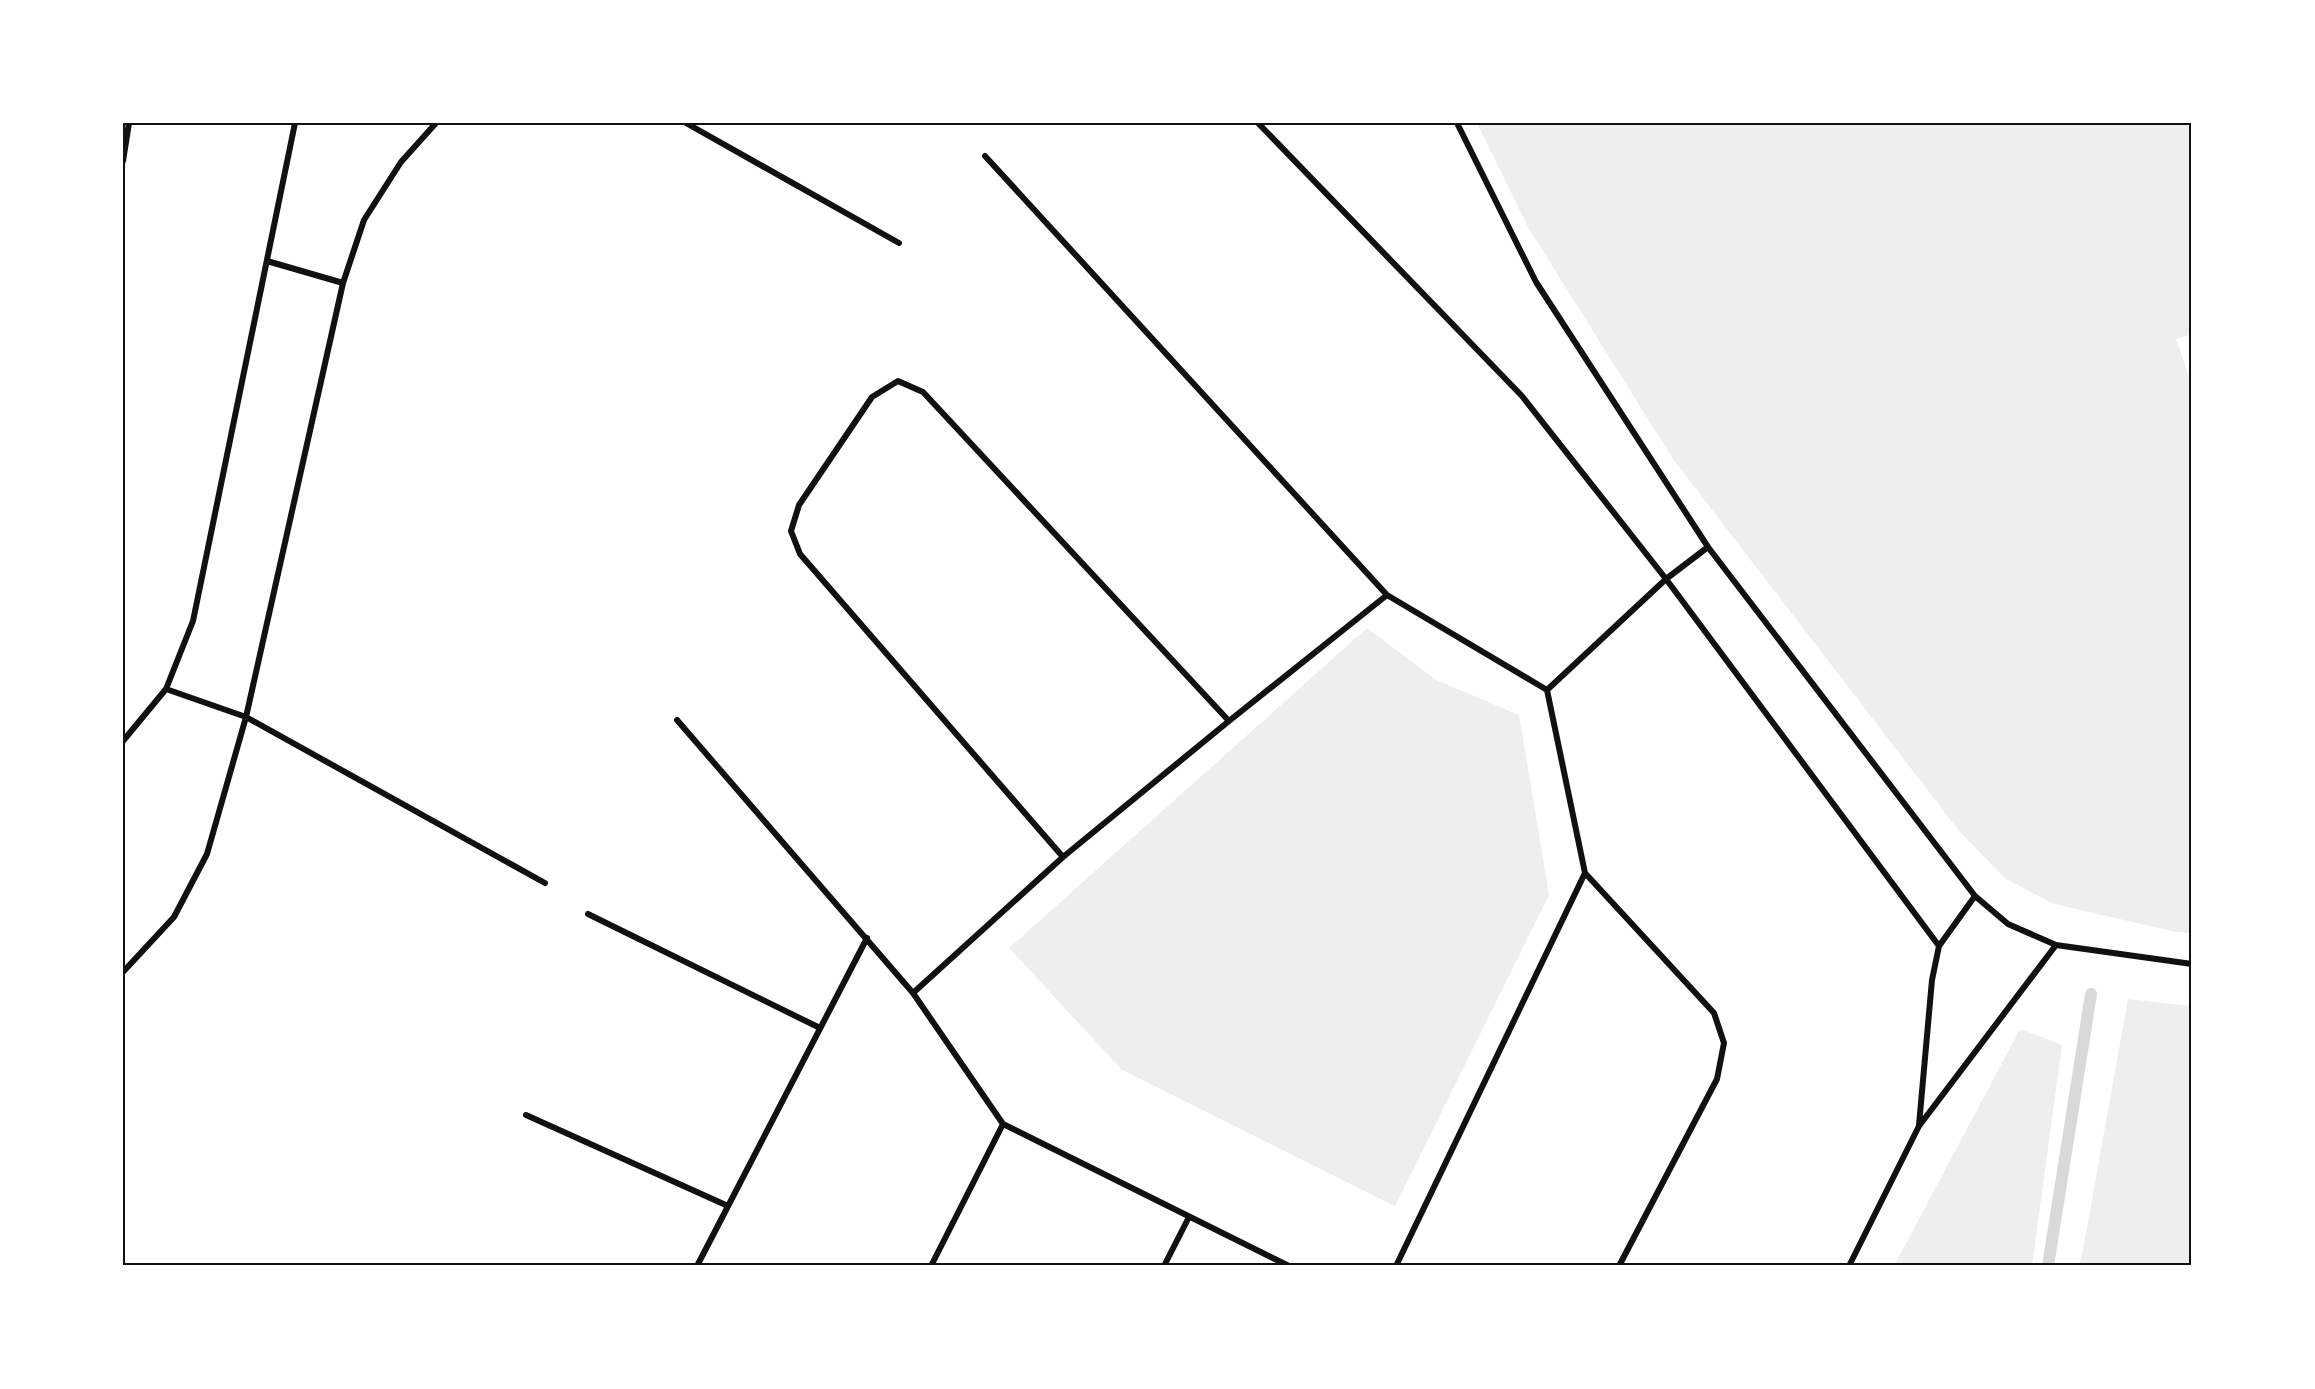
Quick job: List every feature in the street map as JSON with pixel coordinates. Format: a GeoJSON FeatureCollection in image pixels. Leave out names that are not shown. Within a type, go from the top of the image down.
{"type":"FeatureCollection","features":[{"type":"Feature","properties":{"kind":"street"},"geometry":{"type":"LineString","coordinates":[[123,161],[129,123]]}},
{"type":"Feature","properties":{"kind":"street"},"geometry":{"type":"LineString","coordinates":[[123,741],[166,689],[193,621],[295,123]]}},
{"type":"Feature","properties":{"kind":"street"},"geometry":{"type":"LineString","coordinates":[[123,972],[174,916],[207,854],[246,717],[343,283],[364,220],[401,162],[436,123]]}},
{"type":"Feature","properties":{"kind":"street"},"geometry":{"type":"LineString","coordinates":[[686,123],[899,243]]}},
{"type":"Feature","properties":{"kind":"street"},"geometry":{"type":"LineString","coordinates":[[1258,123],[1521,396],[1666,579],[1939,946]]}},
{"type":"Feature","properties":{"kind":"street"},"geometry":{"type":"LineString","coordinates":[[1457,123],[1536,282],[1708,547],[1975,897],[2008,924],[2056,945],[2192,964]]}},
{"type":"Feature","properties":{"kind":"street"},"geometry":{"type":"LineString","coordinates":[[985,156],[1387,595],[1546,690],[1586,873],[1714,1013],[1724,1043],[1717,1079],[1619,1266]]}},
{"type":"Feature","properties":{"kind":"street"},"geometry":{"type":"LineString","coordinates":[[267,261],[343,283]]}},
{"type":"Feature","properties":{"kind":"street"},"geometry":{"type":"LineString","coordinates":[[1063,857],[800,554],[791,531],[799,505],[872,397],[898,381],[922,392],[1229,721]]}},
{"type":"Feature","properties":{"kind":"street"},"geometry":{"type":"LineString","coordinates":[[1546,690],[1666,579],[1708,547]]}},
{"type":"Feature","properties":{"kind":"street"},"geometry":{"type":"LineString","coordinates":[[913,993],[1063,857],[1387,595]]}},
{"type":"Feature","properties":{"kind":"street"},"geometry":{"type":"LineString","coordinates":[[166,689],[246,717],[545,883]]}},
{"type":"Feature","properties":{"kind":"street"},"geometry":{"type":"LineString","coordinates":[[677,720],[913,993],[1004,1124],[1289,1266]]}},
{"type":"Feature","properties":{"kind":"street"},"geometry":{"type":"LineString","coordinates":[[1396,1266],[1586,873]]}},
{"type":"Feature","properties":{"kind":"street"},"geometry":{"type":"LineString","coordinates":[[1919,1126],[1932,980],[1939,946],[1975,897]]}},
{"type":"Feature","properties":{"kind":"street"},"geometry":{"type":"LineString","coordinates":[[588,914],[820,1028]]}},
{"type":"Feature","properties":{"kind":"street"},"geometry":{"type":"LineString","coordinates":[[697,1266],[867,938]]}},
{"type":"Feature","properties":{"kind":"street"},"geometry":{"type":"LineString","coordinates":[[1849,1266],[1919,1126],[2056,945]]}},
{"type":"Feature","properties":{"kind":"street"},"geometry":{"type":"LineString","coordinates":[[526,1115],[728,1206]]}},
{"type":"Feature","properties":{"kind":"street"},"geometry":{"type":"LineString","coordinates":[[931,1266],[1004,1124]]}},
{"type":"Feature","properties":{"kind":"street"},"geometry":{"type":"LineString","coordinates":[[1164,1266],[1189,1217]]}},
{"type":"Feature","properties":{"kind":"shaded area"},"geometry":{"type":"Polygon","coordinates":[[[1477,123],[2192,123],[2192,334],[2176,339],[2192,385],[2192,933],[2176,932],[2054,904],[2006,879],[1959,831],[1673,459],[1528,227],[1477,123]]]}},
{"type":"Feature","properties":{"kind":"shaded area"},"geometry":{"type":"Polygon","coordinates":[[[1367,628],[1436,680],[1519,715],[1549,895],[1395,1206],[1121,1069],[1009,948],[1367,628]]]}},
{"type":"Feature","properties":{"kind":"shaded area"},"geometry":{"type":"Polygon","coordinates":[[[2128,999],[2192,1006],[2192,1266],[2078,1266],[2082,1255],[2128,999]]]}},
{"type":"Feature","properties":{"kind":"shaded area"},"geometry":{"type":"Polygon","coordinates":[[[2020,1029],[2062,1045],[2032,1266],[1894,1266],[2020,1029]]]}},
{"type":"Feature","properties":{"kind":"waterway"},"geometry":{"type":"LineString","coordinates":[[2048,1266],[2091,994]]}}]}
